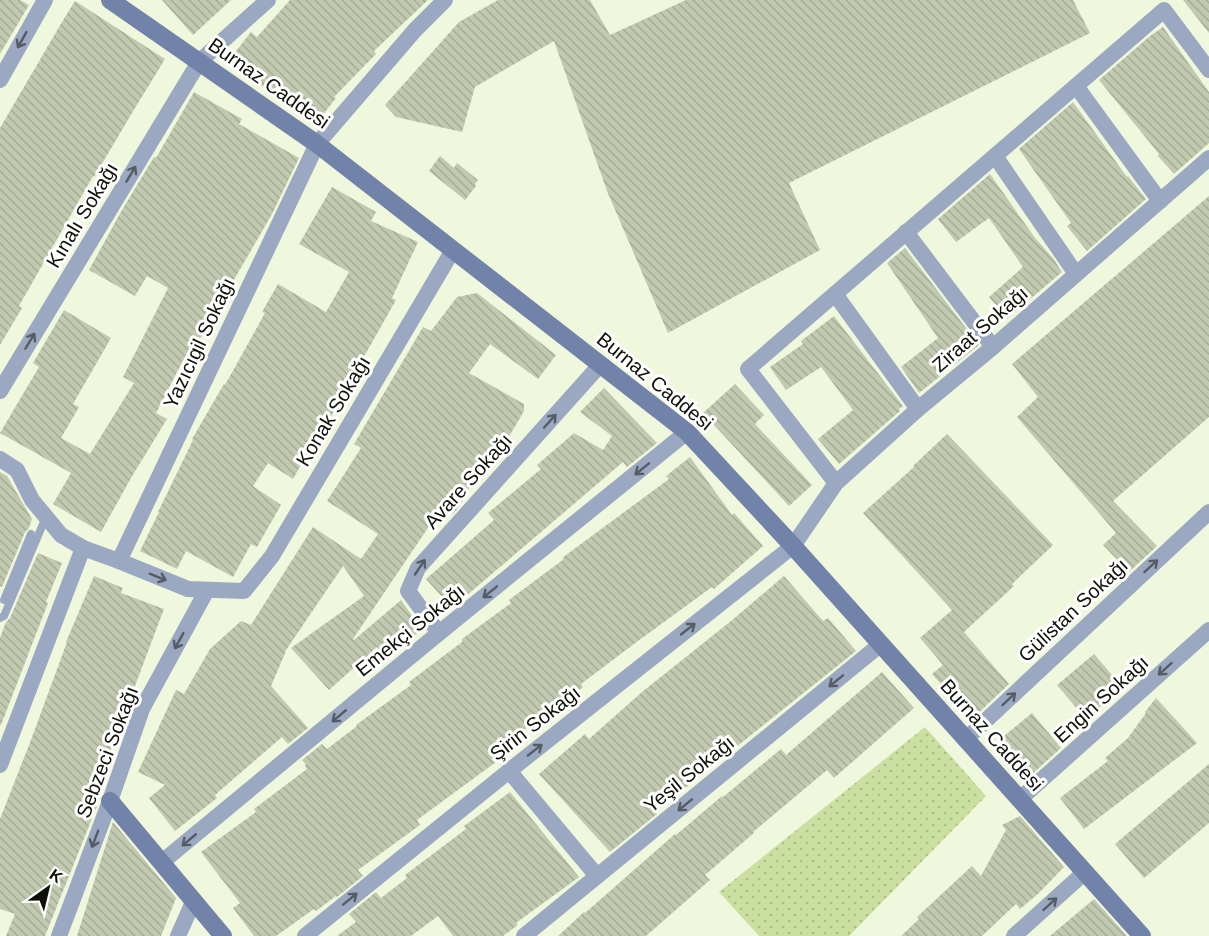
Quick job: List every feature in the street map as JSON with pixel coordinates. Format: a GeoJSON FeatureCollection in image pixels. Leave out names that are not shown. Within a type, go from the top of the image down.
{"type":"FeatureCollection","features":[{"type":"Feature","properties":{"kind":"main road","name":"Burnaz Caddesi"},"geometry":{"type":"LineString","coordinates":[[110,0],[318,144],[687,432],[793,546],[1142,936]]}},
{"type":"Feature","properties":{"kind":"main road"},"geometry":{"type":"LineString","coordinates":[[110,801],[224,936]]}},
{"type":"Feature","properties":{"kind":"street"},"geometry":{"type":"LineString","coordinates":[[0,80],[45,0]]}},
{"type":"Feature","properties":{"kind":"street","name":"Kınalı Sokağı"},"geometry":{"type":"LineString","coordinates":[[0,391],[199,62],[268,0]]}},
{"type":"Feature","properties":{"kind":"street","name":"Yazıcıgil Sokağı"},"geometry":{"type":"LineString","coordinates":[[119,561],[318,144],[415,30],[445,0]]}},
{"type":"Feature","properties":{"kind":"street"},"geometry":{"type":"LineString","coordinates":[[836,483],[748,369],[1164,10],[1209,70]]}},
{"type":"Feature","properties":{"kind":"street"},"geometry":{"type":"LineString","coordinates":[[1076,86],[1160,201]]}},
{"type":"Feature","properties":{"kind":"street"},"geometry":{"type":"LineString","coordinates":[[994,156],[1076,274]]}},
{"type":"Feature","properties":{"kind":"street","name":"Ziraat Sokağı"},"geometry":{"type":"LineString","coordinates":[[793,546],[836,483],[1209,158]]}},
{"type":"Feature","properties":{"kind":"street"},"geometry":{"type":"LineString","coordinates":[[906,232],[993,347]]}},
{"type":"Feature","properties":{"kind":"street","name":"Konak Sokağı"},"geometry":{"type":"LineString","coordinates":[[207,590],[244,591],[272,556],[453,250]]}},
{"type":"Feature","properties":{"kind":"street"},"geometry":{"type":"LineString","coordinates":[[835,294],[918,410]]}},
{"type":"Feature","properties":{"kind":"street","name":"Avare Sokağı"},"geometry":{"type":"LineString","coordinates":[[440,633],[408,591],[418,568],[600,364]]}},
{"type":"Feature","properties":{"kind":"street","name":"Emekçi Sokağı"},"geometry":{"type":"LineString","coordinates":[[162,862],[687,432]]}},
{"type":"Feature","properties":{"kind":"street"},"geometry":{"type":"LineString","coordinates":[[0,459],[17,470],[32,500],[61,535],[83,548],[188,589],[207,590]]}},
{"type":"Feature","properties":{"kind":"street","name":"Gülistan Sokağı"},"geometry":{"type":"LineString","coordinates":[[966,739],[1209,512]]}},
{"type":"Feature","properties":{"kind":"street","name":"Şirin Sokağı"},"geometry":{"type":"LineString","coordinates":[[305,936],[793,546]]}},
{"type":"Feature","properties":{"kind":"street"},"geometry":{"type":"LineString","coordinates":[[0,765],[83,548]]}},
{"type":"Feature","properties":{"kind":"street","name":"Sebzeci Sokağı"},"geometry":{"type":"LineString","coordinates":[[59,936],[142,709],[207,590]]}},
{"type":"Feature","properties":{"kind":"street","name":"Engin Sokağı"},"geometry":{"type":"LineString","coordinates":[[1020,799],[1209,630]]}},
{"type":"Feature","properties":{"kind":"street","name":"Yeşil Sokağı"},"geometry":{"type":"LineString","coordinates":[[524,936],[881,644]]}},
{"type":"Feature","properties":{"kind":"street"},"geometry":{"type":"LineString","coordinates":[[509,771],[597,876]]}},
{"type":"Feature","properties":{"kind":"street"},"geometry":{"type":"LineString","coordinates":[[1014,936],[1085,872]]}},
{"type":"Feature","properties":{"kind":"street"},"geometry":{"type":"LineString","coordinates":[[178,936],[194,900]]}},
{"type":"Feature","properties":{"kind":"lane"},"geometry":{"type":"LineString","coordinates":[[0,618],[4,616],[46,517]]}},
{"type":"Feature","properties":{"kind":"lane"},"geometry":{"type":"LineString","coordinates":[[4,600],[30,534]]}},
{"type":"Feature","properties":{"kind":"green space"},"geometry":{"type":"Polygon","coordinates":[[[925,727],[986,796],[849,936],[759,936],[719,892],[925,727]]]}},
{"type":"Feature","properties":{"kind":"building"},"geometry":{"type":"Polygon","coordinates":[[[0,0],[20,0],[29,5],[0,54],[0,0]]]}},
{"type":"Feature","properties":{"kind":"building"},"geometry":{"type":"Polygon","coordinates":[[[162,0],[231,0],[193,35],[162,0]]]}},
{"type":"Feature","properties":{"kind":"building"},"geometry":{"type":"Polygon","coordinates":[[[290,0],[428,0],[374,51],[376,54],[334,97],[336,98],[314,126],[229,60],[251,32],[257,37],[290,0]]]}},
{"type":"Feature","properties":{"kind":"building"},"geometry":{"type":"Polygon","coordinates":[[[498,0],[590,0],[610,35],[686,0],[1073,0],[1090,33],[789,183],[820,250],[668,333],[607,191],[554,41],[475,87],[462,132],[396,117],[385,105],[459,22],[498,0]]]}},
{"type":"Feature","properties":{"kind":"building"},"geometry":{"type":"Polygon","coordinates":[[[1183,0],[1209,0],[1209,33],[1183,0]]]}},
{"type":"Feature","properties":{"kind":"building"},"geometry":{"type":"Polygon","coordinates":[[[75,1],[165,59],[93,176],[19,306],[22,308],[0,345],[0,128],[75,1]]]}},
{"type":"Feature","properties":{"kind":"building"},"geometry":{"type":"Polygon","coordinates":[[[1163,27],[1209,92],[1209,143],[1174,174],[1099,80],[1163,27]]]}},
{"type":"Feature","properties":{"kind":"building"},"geometry":{"type":"Polygon","coordinates":[[[194,92],[242,119],[239,124],[299,158],[272,214],[198,342],[194,339],[156,413],[167,419],[101,532],[53,504],[71,473],[0,433],[39,367],[33,363],[64,310],[111,338],[73,404],[79,407],[61,438],[90,454],[134,383],[123,377],[168,288],[147,276],[135,296],[89,270],[122,210],[154,157],[156,158],[194,92]]]}},
{"type":"Feature","properties":{"kind":"building"},"geometry":{"type":"Polygon","coordinates":[[[1073,102],[1127,177],[1146,199],[1087,251],[1067,226],[1071,223],[1019,149],[1073,102]]]}},
{"type":"Feature","properties":{"kind":"building"},"geometry":{"type":"Polygon","coordinates":[[[440,156],[454,168],[457,163],[478,180],[465,200],[429,171],[440,156]]]}},
{"type":"Feature","properties":{"kind":"building"},"geometry":{"type":"Polygon","coordinates":[[[990,174],[1062,272],[1007,319],[989,297],[1023,267],[989,218],[956,242],[938,219],[990,174]]]}},
{"type":"Feature","properties":{"kind":"building"},"geometry":{"type":"Polygon","coordinates":[[[332,187],[376,212],[371,221],[418,242],[392,298],[396,300],[357,369],[359,370],[325,426],[324,424],[293,479],[268,463],[253,486],[281,505],[257,547],[251,544],[233,577],[186,551],[177,569],[140,551],[192,439],[265,313],[262,312],[278,284],[326,312],[349,272],[299,244],[332,187]]]}},
{"type":"Feature","properties":{"kind":"building"},"geometry":{"type":"Polygon","coordinates":[[[1209,196],[1209,417],[1113,501],[1157,546],[1129,572],[1103,545],[1116,533],[1017,417],[1038,397],[1012,364],[1209,196]]]}},
{"type":"Feature","properties":{"kind":"building"},"geometry":{"type":"Polygon","coordinates":[[[905,248],[979,345],[919,393],[901,367],[938,338],[887,263],[905,248]]]}},
{"type":"Feature","properties":{"kind":"building"},"geometry":{"type":"Polygon","coordinates":[[[477,293],[556,355],[538,379],[490,344],[469,373],[524,404],[524,411],[496,459],[488,455],[453,514],[442,507],[353,639],[401,600],[422,630],[384,657],[377,647],[329,690],[291,648],[364,596],[343,566],[284,653],[286,651],[271,686],[308,728],[288,744],[282,737],[215,795],[217,798],[175,831],[149,798],[165,785],[138,772],[176,690],[184,694],[210,649],[241,621],[251,625],[313,527],[361,559],[378,534],[327,501],[361,448],[354,444],[423,327],[431,331],[457,297],[477,293]]]}},
{"type":"Feature","properties":{"kind":"building"},"geometry":{"type":"Polygon","coordinates":[[[834,316],[903,406],[839,464],[818,439],[853,410],[821,367],[786,390],[770,367],[803,344],[801,341],[834,316]]]}},
{"type":"Feature","properties":{"kind":"building"},"geometry":{"type":"Polygon","coordinates":[[[735,384],[764,415],[755,424],[812,485],[789,506],[703,413],[735,384]]]}},
{"type":"Feature","properties":{"kind":"building"},"geometry":{"type":"Polygon","coordinates":[[[604,388],[657,443],[627,467],[623,462],[452,608],[426,579],[494,520],[488,513],[541,469],[537,465],[574,433],[603,450],[612,436],[580,412],[604,388]]]}},
{"type":"Feature","properties":{"kind":"building"},"geometry":{"type":"Polygon","coordinates":[[[947,434],[1053,545],[1012,584],[1014,586],[964,632],[1009,684],[972,719],[932,674],[943,665],[920,638],[952,610],[863,513],[947,434]]]}},
{"type":"Feature","properties":{"kind":"building"},"geometry":{"type":"Polygon","coordinates":[[[690,457],[732,515],[734,513],[763,546],[714,589],[712,587],[638,641],[581,684],[583,687],[524,730],[530,737],[417,820],[420,825],[358,870],[363,876],[337,897],[316,911],[314,909],[276,936],[254,936],[233,908],[240,903],[201,852],[256,812],[254,809],[307,769],[302,760],[322,744],[327,749],[411,685],[409,682],[511,603],[509,600],[669,479],[666,476],[690,457]]]}},
{"type":"Feature","properties":{"kind":"building"},"geometry":{"type":"Polygon","coordinates":[[[0,472],[7,476],[32,519],[2,587],[0,586],[0,472]]]}},
{"type":"Feature","properties":{"kind":"building"},"geometry":{"type":"Polygon","coordinates":[[[38,553],[62,563],[0,725],[0,638],[38,553]]]}},
{"type":"Feature","properties":{"kind":"building"},"geometry":{"type":"Polygon","coordinates":[[[94,576],[123,588],[121,593],[164,609],[104,768],[109,770],[97,806],[45,936],[6,936],[15,914],[0,909],[0,819],[66,642],[94,576]]]}},
{"type":"Feature","properties":{"kind":"building"},"geometry":{"type":"Polygon","coordinates":[[[784,576],[823,621],[828,618],[856,651],[655,812],[657,814],[610,852],[539,774],[585,734],[589,739],[642,692],[784,576]]]}},
{"type":"Feature","properties":{"kind":"building"},"geometry":{"type":"Polygon","coordinates":[[[1094,654],[1123,688],[1086,719],[1057,685],[1094,654]]]}},
{"type":"Feature","properties":{"kind":"building"},"geometry":{"type":"Polygon","coordinates":[[[882,672],[914,708],[834,778],[827,770],[753,832],[705,875],[710,880],[646,936],[558,936],[675,834],[781,749],[786,755],[882,672]]]}},
{"type":"Feature","properties":{"kind":"building"},"geometry":{"type":"Polygon","coordinates":[[[1156,698],[1197,743],[1084,829],[1060,798],[1108,761],[1105,758],[1128,738],[1156,698]]]}},
{"type":"Feature","properties":{"kind":"building"},"geometry":{"type":"Polygon","coordinates":[[[1032,713],[1061,748],[1028,778],[998,741],[1032,713]]]}},
{"type":"Feature","properties":{"kind":"building"},"geometry":{"type":"Polygon","coordinates":[[[1209,764],[1209,823],[1144,878],[1115,844],[1209,764]]]}},
{"type":"Feature","properties":{"kind":"building"},"geometry":{"type":"Polygon","coordinates":[[[510,792],[579,877],[516,923],[518,925],[503,936],[453,936],[438,916],[411,936],[337,936],[356,922],[349,914],[376,892],[381,898],[407,878],[405,875],[466,829],[464,826],[510,792]]]}},
{"type":"Feature","properties":{"kind":"building"},"geometry":{"type":"Polygon","coordinates":[[[1020,816],[1064,867],[1039,893],[1020,909],[1016,904],[982,936],[901,936],[919,919],[917,917],[972,866],[981,876],[1006,830],[1002,825],[1020,816]]]}},
{"type":"Feature","properties":{"kind":"building"},"geometry":{"type":"Polygon","coordinates":[[[113,822],[176,898],[161,936],[77,936],[113,822]]]}},
{"type":"Feature","properties":{"kind":"building"},"geometry":{"type":"Polygon","coordinates":[[[1094,899],[1127,936],[1050,936],[1094,899]]]}}]}
